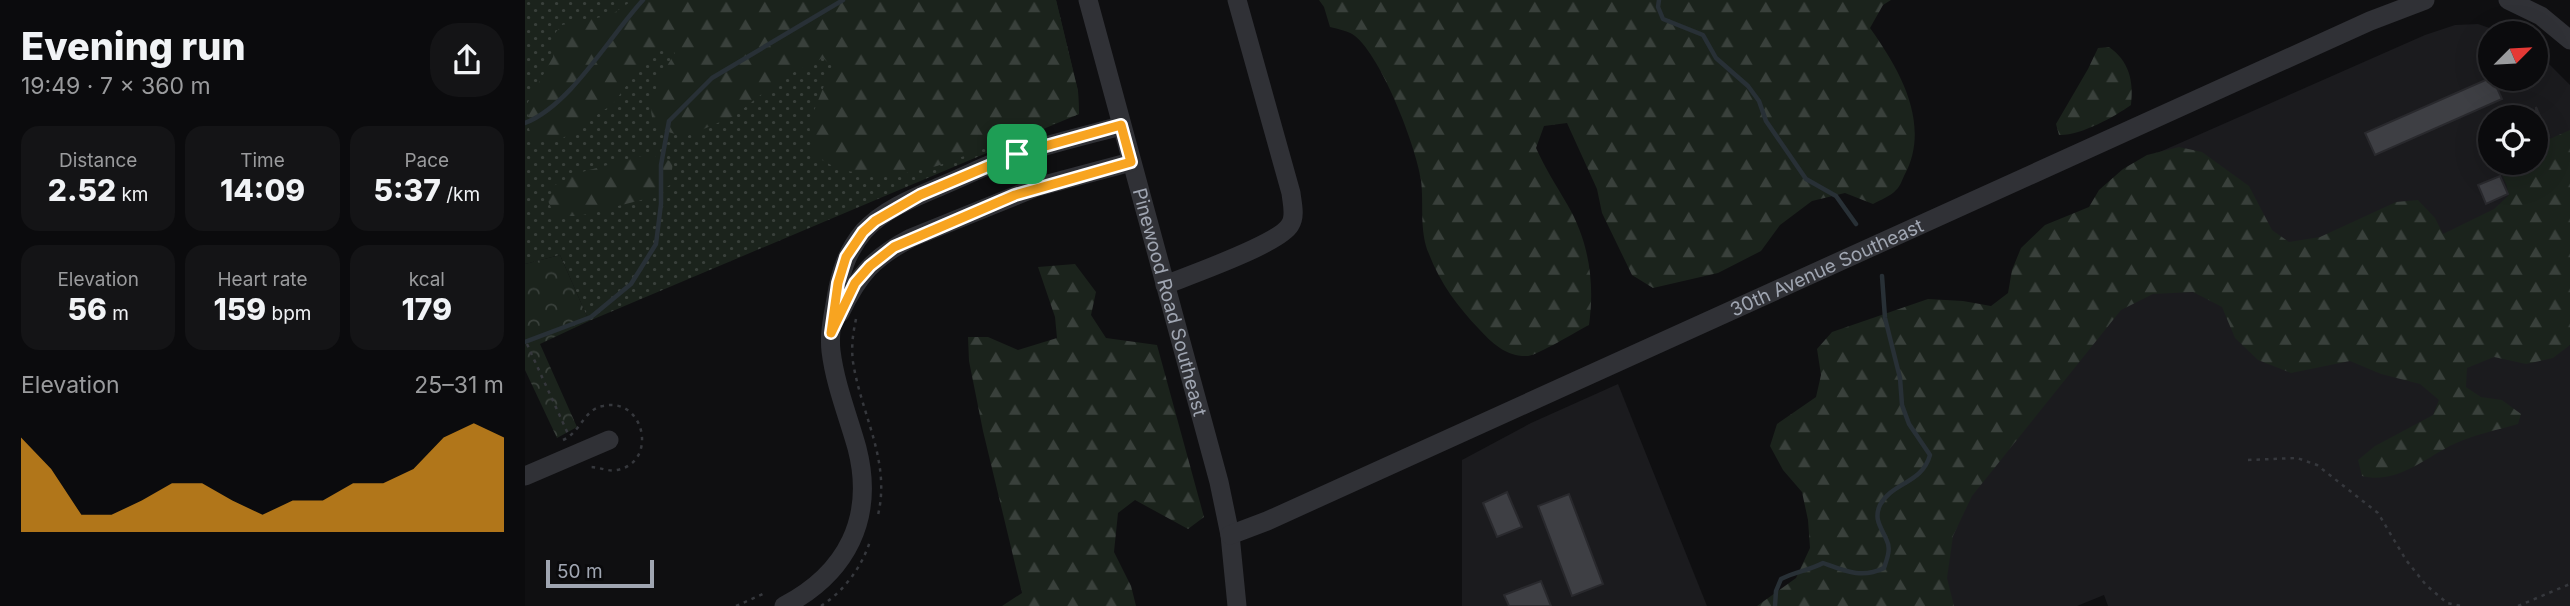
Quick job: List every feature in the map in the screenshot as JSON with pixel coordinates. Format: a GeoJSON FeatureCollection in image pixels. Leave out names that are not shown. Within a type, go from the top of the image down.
{"type":"FeatureCollection","features":[{"type":"Feature","properties":{"kind":"street","name":"Pinewood Road Southeast"},"geometry":{"type":"LineString","coordinates":[[1087,0],[1215,469],[1230,535],[1237,606]]}},
{"type":"Feature","properties":{"kind":"street"},"geometry":{"type":"LineString","coordinates":[[1165,285],[1275,239],[1291,224],[1291,192],[1237,0]]}},
{"type":"Feature","properties":{"kind":"street","name":"30th Avenue Southeast"},"geometry":{"type":"LineString","coordinates":[[1230,535],[1267,521],[2370,21],[2425,0]]}},
{"type":"Feature","properties":{"kind":"street"},"geometry":{"type":"LineString","coordinates":[[2508,0],[2541,16],[2570,40]]}},
{"type":"Feature","properties":{"kind":"street"},"geometry":{"type":"LineString","coordinates":[[784,606],[802,596],[828,575],[850,544],[860,517],[863,489],[860,462],[838,384],[831,350],[831,333],[838,283],[846,257],[863,232],[895,208],[920,195],[1017,154],[1121,125]]}},
{"type":"Feature","properties":{"kind":"street"},"geometry":{"type":"LineString","coordinates":[[831,333],[855,283],[870,266],[894,247],[1026,191],[1131,162]]}},
{"type":"Feature","properties":{"kind":"street"},"geometry":{"type":"LineString","coordinates":[[895,208],[912,238]]}},
{"type":"Feature","properties":{"kind":"street"},"geometry":{"type":"LineString","coordinates":[[525,476],[609,440]]}},
{"type":"Feature","properties":{"kind":"path"},"geometry":{"type":"LineString","coordinates":[[857,318],[852,339],[853,362],[879,459],[882,486],[875,526]]}},
{"type":"Feature","properties":{"kind":"path"},"geometry":{"type":"LineString","coordinates":[[527,344],[569,437]]}},
{"type":"Feature","properties":{"kind":"path"},"geometry":{"type":"LineString","coordinates":[[2248,460],[2297,458],[2317,465],[2378,513],[2406,560],[2426,585],[2447,603],[2461,606]]}},
{"type":"Feature","properties":{"kind":"path"},"geometry":{"type":"LineString","coordinates":[[821,606],[842,588],[857,570],[872,536]]}},
{"type":"Feature","properties":{"kind":"path"},"geometry":{"type":"LineString","coordinates":[[2518,606],[2570,584]]}},
{"type":"Feature","properties":{"kind":"path"},"geometry":{"type":"LineString","coordinates":[[736,606],[765,593]]}},
{"type":"Feature","properties":{"kind":"shaded area"},"geometry":{"type":"Polygon","coordinates":[[[2478,24],[2478,91],[2548,91],[2548,63],[2570,85],[2570,160],[2459,242],[2263,297],[2155,154],[2425,35],[2455,25],[2478,24]]]}},
{"type":"Feature","properties":{"kind":"shaded area"},"geometry":{"type":"Polygon","coordinates":[[[2186,277],[2565,326],[2570,346],[2570,606],[2108,606],[2104,595],[2077,606],[1929,606],[1931,488],[2096,312],[2186,277]]]}},
{"type":"Feature","properties":{"kind":"shaded area"},"geometry":{"type":"Polygon","coordinates":[[[1618,384],[1707,606],[1462,606],[1462,460],[1531,423],[1618,384]]]}},
{"type":"Feature","properties":{"kind":"green space"},"geometry":{"type":"Polygon","coordinates":[[[525,0],[1056,0],[1078,91],[1079,114],[589,321],[560,255],[525,264],[525,0]]]}},
{"type":"Feature","properties":{"kind":"green space"},"geometry":{"type":"Polygon","coordinates":[[[633,0],[1056,0],[1078,91],[1079,114],[937,166],[889,177],[840,170],[813,155],[809,123],[832,66],[823,58],[782,78],[734,116],[685,137],[661,129],[653,120],[652,100],[675,53],[662,45],[650,53],[613,104],[557,142],[535,142],[529,129],[528,102],[553,57],[556,32],[562,25],[611,15],[633,0]]]}},
{"type":"Feature","properties":{"kind":"green space"},"geometry":{"type":"Polygon","coordinates":[[[1319,0],[1891,0],[1883,5],[1870,28],[1892,62],[1909,99],[1915,137],[1912,157],[1897,189],[1873,204],[1845,193],[1812,201],[1780,225],[1761,251],[1718,273],[1653,288],[1632,275],[1602,213],[1597,189],[1567,123],[1544,126],[1536,148],[1581,233],[1589,263],[1591,309],[1589,325],[1533,355],[1520,356],[1506,352],[1494,344],[1444,285],[1426,245],[1418,165],[1396,104],[1365,47],[1353,34],[1330,27],[1319,0]]]}},
{"type":"Feature","properties":{"kind":"green space"},"geometry":{"type":"Polygon","coordinates":[[[2109,47],[2129,72],[2131,105],[2087,129],[2059,135],[2056,124],[2098,48],[2109,47]]]}},
{"type":"Feature","properties":{"kind":"green space"},"geometry":{"type":"Polygon","coordinates":[[[2570,130],[2570,345],[2553,358],[2526,364],[2494,357],[2467,368],[2466,387],[2481,397],[2502,400],[2521,414],[2518,424],[2461,441],[2398,474],[2375,478],[2362,476],[2358,460],[2375,446],[2433,415],[2439,400],[2420,384],[2381,374],[2350,361],[2291,373],[2258,360],[2235,338],[2222,307],[2193,292],[2153,294],[2121,310],[1972,496],[1953,536],[1947,578],[1954,606],[1757,606],[1796,578],[1810,548],[1802,492],[1783,470],[1770,446],[1777,424],[1816,397],[1821,375],[1817,349],[1832,332],[1928,299],[1991,306],[2008,293],[2012,270],[2021,248],[2045,225],[2089,207],[2099,190],[2123,169],[2147,155],[2179,147],[2202,152],[2249,186],[2272,230],[2289,242],[2320,237],[2396,202],[2418,200],[2435,218],[2443,234],[2494,209],[2508,196],[2502,175],[2548,175],[2548,140],[2570,130]]]}},
{"type":"Feature","properties":{"kind":"green space"},"geometry":{"type":"Polygon","coordinates":[[[649,154],[673,162],[670,185],[649,198],[579,216],[555,216],[548,201],[555,185],[578,173],[649,154]]]}},
{"type":"Feature","properties":{"kind":"green space"},"geometry":{"type":"Polygon","coordinates":[[[560,255],[589,321],[540,344],[577,427],[557,438],[525,370],[525,264],[560,255]]]}},
{"type":"Feature","properties":{"kind":"green space"},"geometry":{"type":"Polygon","coordinates":[[[1075,264],[1096,292],[1091,315],[1106,338],[1157,345],[1204,517],[1188,529],[1135,500],[1118,513],[1114,552],[1131,586],[1136,606],[1002,606],[1022,593],[983,431],[969,361],[968,337],[988,337],[1018,350],[1057,338],[1055,317],[1038,267],[1075,264]]]}},
{"type":"Feature","properties":{"kind":"building"},"geometry":{"type":"Polygon","coordinates":[[[2478,83],[2478,91],[2498,91],[2502,99],[2488,105],[2478,105],[2478,110],[2375,155],[2365,133],[2478,83]]]}},
{"type":"Feature","properties":{"kind":"building"},"geometry":{"type":"Polygon","coordinates":[[[2500,176],[2508,194],[2486,204],[2478,185],[2500,176]]]}},
{"type":"Feature","properties":{"kind":"building"},"geometry":{"type":"Polygon","coordinates":[[[1507,492],[1522,527],[1497,537],[1483,503],[1507,492]]]}},
{"type":"Feature","properties":{"kind":"building"},"geometry":{"type":"Polygon","coordinates":[[[1569,494],[1603,584],[1572,596],[1538,506],[1569,494]]]}},
{"type":"Feature","properties":{"kind":"building"},"geometry":{"type":"Polygon","coordinates":[[[1541,581],[1551,606],[1509,606],[1504,595],[1541,581]]]}},
{"type":"Feature","properties":{"kind":"waterway"},"geometry":{"type":"LineString","coordinates":[[525,123],[542,114],[574,86],[643,0]]}},
{"type":"Feature","properties":{"kind":"waterway"},"geometry":{"type":"LineString","coordinates":[[525,342],[591,317],[631,284],[656,244],[661,204],[661,165],[669,121],[712,78],[843,0]]}},
{"type":"Feature","properties":{"kind":"waterway"},"geometry":{"type":"LineString","coordinates":[[1659,0],[1658,7],[1663,19],[1703,35],[1716,58],[1748,86],[1759,101],[1766,121],[1806,179],[1836,196],[1856,224]]}},
{"type":"Feature","properties":{"kind":"waterway"},"geometry":{"type":"LineString","coordinates":[[1775,606],[1776,591],[1781,579],[1823,563],[1861,573],[1884,568],[1889,547],[1878,520],[1880,505],[1885,497],[1921,472],[1930,455],[1909,424],[1902,405],[1900,378],[1885,318],[1882,276]]}},
{"type":"Feature","properties":{"kind":"route"},"geometry":{"type":"LineString","coordinates":[[1121,125],[1131,162],[1037,187],[995,202],[894,247],[870,266],[855,283],[831,333],[838,283],[846,257],[863,232],[895,208],[920,195],[1017,154],[1121,125]]}}]}
